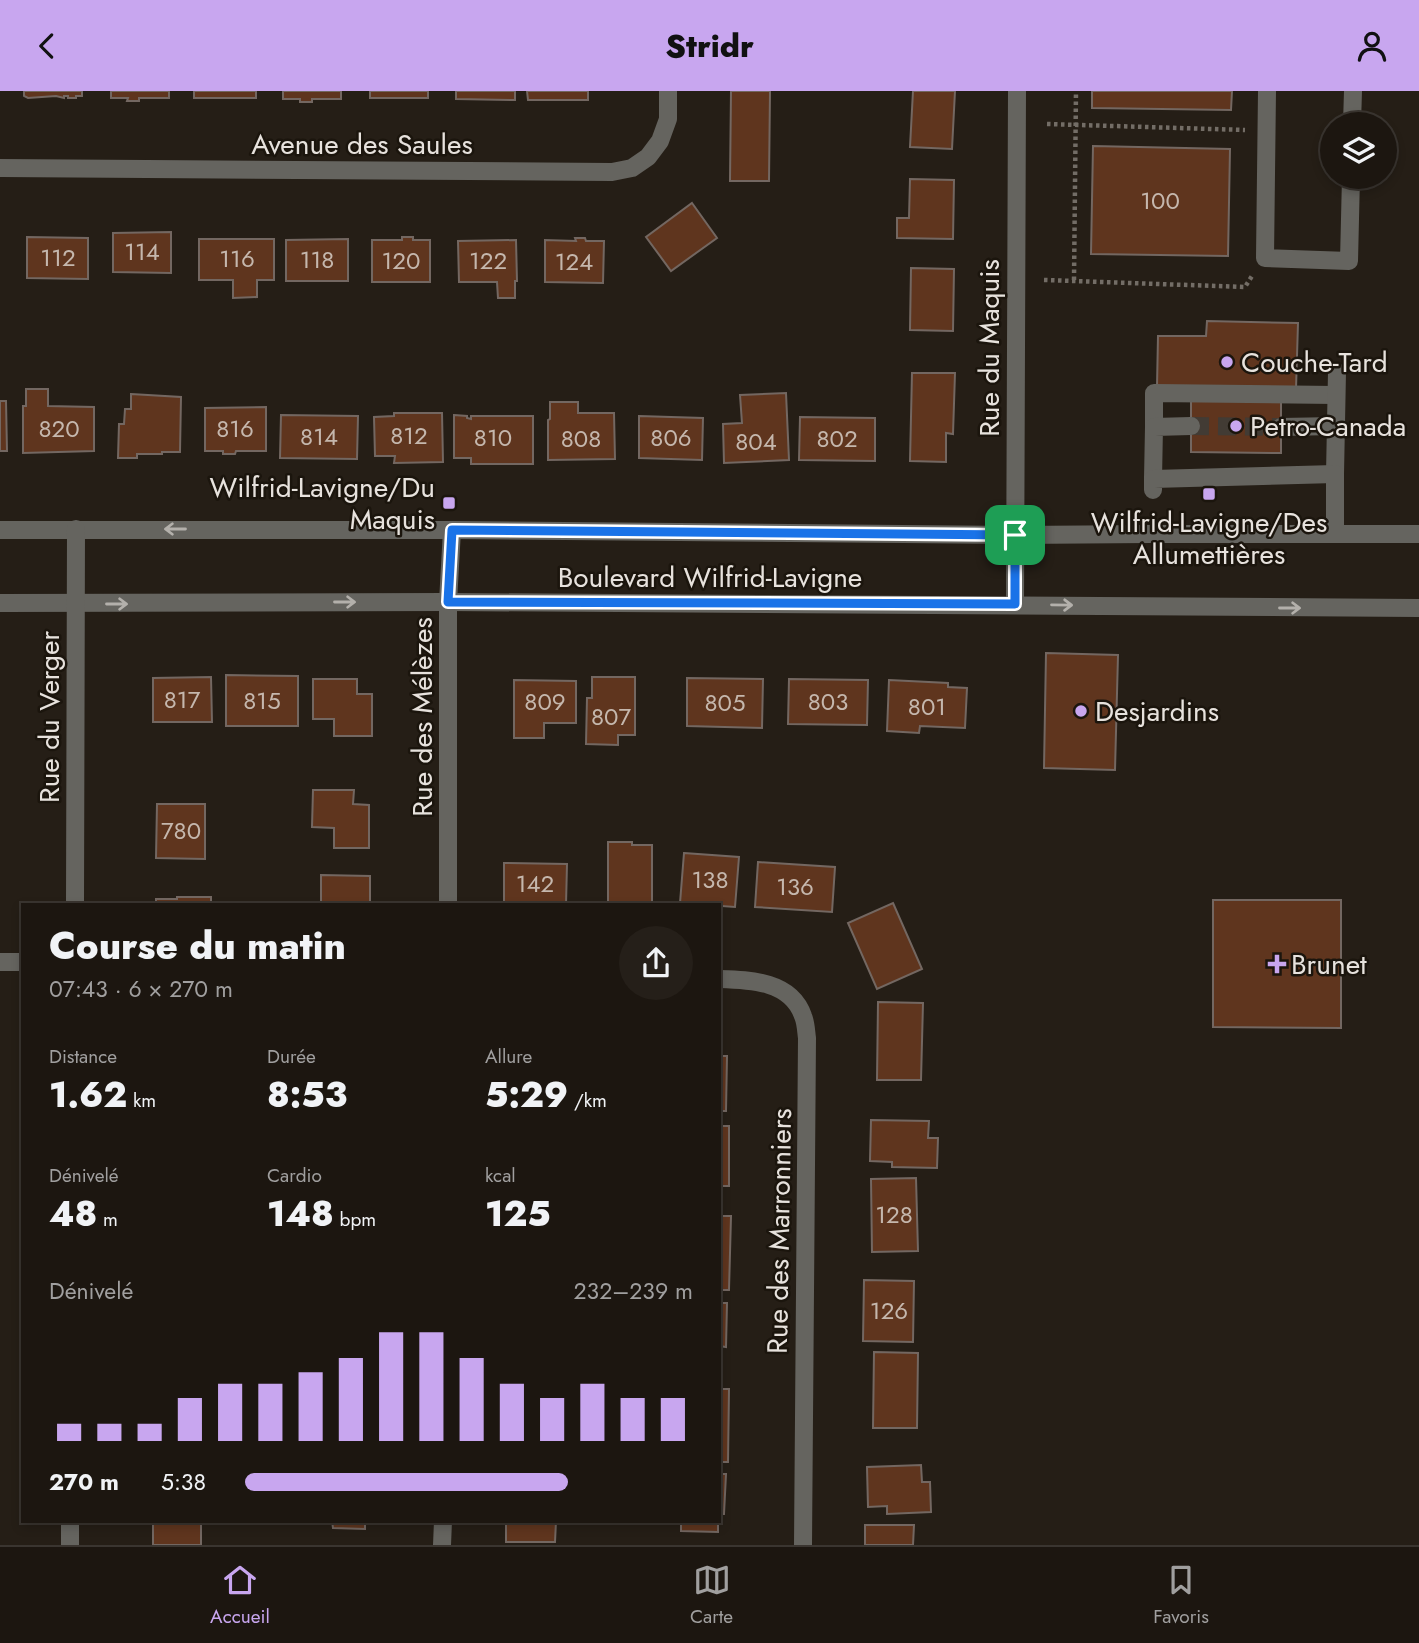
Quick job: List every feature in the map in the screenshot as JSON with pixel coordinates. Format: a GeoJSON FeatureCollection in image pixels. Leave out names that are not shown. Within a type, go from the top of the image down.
{"type":"FeatureCollection","features":[{"type":"Feature","properties":{"kind":"street","name":"Avenue des Saules"},"geometry":{"type":"LineString","coordinates":[[0,168],[612,172],[632,168],[648,157],[660,141],[668,120],[668,91]]}},
{"type":"Feature","properties":{"kind":"street","name":"Rue du Maquis"},"geometry":{"type":"LineString","coordinates":[[1015,604],[1017,91]]}},
{"type":"Feature","properties":{"kind":"street"},"geometry":{"type":"LineString","coordinates":[[1267,91],[1265,258],[1349,261],[1351,189]]}},
{"type":"Feature","properties":{"kind":"street"},"geometry":{"type":"LineString","coordinates":[[1352,112],[1353,91]]}},
{"type":"Feature","properties":{"kind":"street"},"geometry":{"type":"LineString","coordinates":[[1335,534],[1337,372]]}},
{"type":"Feature","properties":{"kind":"street"},"geometry":{"type":"LineString","coordinates":[[1335,474],[1153,485],[1154,393],[1336,395]]}},
{"type":"Feature","properties":{"kind":"street"},"geometry":{"type":"LineString","coordinates":[[1154,427],[1191,426]]}},
{"type":"Feature","properties":{"kind":"street"},"geometry":{"type":"LineString","coordinates":[[1281,427],[1336,426]]}},
{"type":"Feature","properties":{"kind":"street","name":"Rue du Verger"},"geometry":{"type":"LineString","coordinates":[[75,903],[76,529]]}},
{"type":"Feature","properties":{"kind":"street","name":"Boulevard Wilfrid-Lavigne"},"geometry":{"type":"LineString","coordinates":[[0,530],[452,530],[1015,535],[1419,534]]}},
{"type":"Feature","properties":{"kind":"street","name":"Rue des Mélèzes"},"geometry":{"type":"LineString","coordinates":[[448,903],[448,602],[452,530]]}},
{"type":"Feature","properties":{"kind":"street","name":"Boulevard Wilfrid-Lavigne"},"geometry":{"type":"LineString","coordinates":[[0,603],[448,602],[1419,608]]}},
{"type":"Feature","properties":{"kind":"street"},"geometry":{"type":"LineString","coordinates":[[0,962],[21,962]]}},
{"type":"Feature","properties":{"kind":"street","name":"Rue des Marronniers"},"geometry":{"type":"LineString","coordinates":[[721,979],[763,982],[780,989],[793,1000],[803,1016],[807,1038],[803,1545]]}},
{"type":"Feature","properties":{"kind":"street"},"geometry":{"type":"LineString","coordinates":[[70,1523],[70,1545]]}},
{"type":"Feature","properties":{"kind":"street"},"geometry":{"type":"LineString","coordinates":[[442,1545],[443,1523]]}},
{"type":"Feature","properties":{"kind":"path"},"geometry":{"type":"LineString","coordinates":[[1074,280],[1076,91]]}},
{"type":"Feature","properties":{"kind":"path"},"geometry":{"type":"LineString","coordinates":[[1046,124],[1266,131]]}},
{"type":"Feature","properties":{"kind":"path"},"geometry":{"type":"LineString","coordinates":[[1044,279],[1245,287],[1265,258]]}},
{"type":"Feature","properties":{"kind":"building"},"geometry":{"type":"Polygon","coordinates":[[[24,91],[82,91],[82,96],[28,98],[24,96],[24,91]]]}},
{"type":"Feature","properties":{"kind":"building"},"geometry":{"type":"Polygon","coordinates":[[[111,91],[169,91],[169,98],[139,98],[139,101],[127,101],[128,98],[111,98],[111,91]]]}},
{"type":"Feature","properties":{"kind":"building"},"geometry":{"type":"Polygon","coordinates":[[[194,91],[256,91],[256,98],[194,98],[194,91]]]}},
{"type":"Feature","properties":{"kind":"building"},"geometry":{"type":"Polygon","coordinates":[[[283,91],[341,91],[341,99],[312,99],[312,102],[300,102],[300,99],[283,99],[283,91]]]}},
{"type":"Feature","properties":{"kind":"building"},"geometry":{"type":"Polygon","coordinates":[[[370,91],[428,91],[428,98],[370,98],[370,91]]]}},
{"type":"Feature","properties":{"kind":"building"},"geometry":{"type":"Polygon","coordinates":[[[456,91],[515,91],[515,100],[456,99],[456,91]]]}},
{"type":"Feature","properties":{"kind":"building"},"geometry":{"type":"Polygon","coordinates":[[[527,91],[588,91],[588,100],[528,100],[527,91]]]}},
{"type":"Feature","properties":{"kind":"building"},"geometry":{"type":"Polygon","coordinates":[[[731,91],[770,91],[769,181],[730,181],[731,91]]]}},
{"type":"Feature","properties":{"kind":"building"},"geometry":{"type":"Polygon","coordinates":[[[913,91],[955,91],[952,149],[910,147],[913,91]]]}},
{"type":"Feature","properties":{"kind":"building"},"geometry":{"type":"Polygon","coordinates":[[[1092,91],[1232,91],[1231,110],[1092,108],[1092,91]]]}},
{"type":"Feature","properties":{"kind":"building"},"geometry":{"type":"Polygon","coordinates":[[[1093,146],[1230,149],[1228,256],[1091,254],[1093,146]]]}},
{"type":"Feature","properties":{"kind":"building"},"geometry":{"type":"Polygon","coordinates":[[[910,179],[954,180],[953,239],[897,238],[897,218],[909,218],[910,179]]]}},
{"type":"Feature","properties":{"kind":"building"},"geometry":{"type":"Polygon","coordinates":[[[692,203],[717,238],[671,271],[646,237],[692,203]]]}},
{"type":"Feature","properties":{"kind":"building"},"geometry":{"type":"Polygon","coordinates":[[[171,232],[171,273],[113,272],[113,233],[171,232]]]}},
{"type":"Feature","properties":{"kind":"building"},"geometry":{"type":"Polygon","coordinates":[[[27,237],[88,238],[88,279],[27,278],[27,237]]]}},
{"type":"Feature","properties":{"kind":"building"},"geometry":{"type":"Polygon","coordinates":[[[402,237],[430,240],[430,282],[372,282],[372,240],[402,240],[402,237]]]}},
{"type":"Feature","properties":{"kind":"building"},"geometry":{"type":"Polygon","coordinates":[[[575,238],[604,241],[603,283],[545,282],[545,240],[576,241],[575,238]]]}},
{"type":"Feature","properties":{"kind":"building"},"geometry":{"type":"Polygon","coordinates":[[[199,239],[274,239],[274,280],[257,280],[257,297],[233,298],[233,280],[199,280],[199,239]]]}},
{"type":"Feature","properties":{"kind":"building"},"geometry":{"type":"Polygon","coordinates":[[[348,239],[348,281],[286,281],[286,240],[348,239]]]}},
{"type":"Feature","properties":{"kind":"building"},"geometry":{"type":"Polygon","coordinates":[[[516,240],[515,298],[498,298],[497,282],[459,282],[458,241],[516,240]]]}},
{"type":"Feature","properties":{"kind":"building"},"geometry":{"type":"Polygon","coordinates":[[[911,268],[954,269],[953,331],[910,330],[911,268]]]}},
{"type":"Feature","properties":{"kind":"building","name":"Couche-Tard"},"geometry":{"type":"Polygon","coordinates":[[[1207,321],[1298,323],[1296,389],[1157,387],[1158,336],[1206,336],[1207,321]]]}},
{"type":"Feature","properties":{"kind":"building"},"geometry":{"type":"Polygon","coordinates":[[[912,373],[955,373],[953,434],[946,433],[946,462],[910,461],[912,373]]]}},
{"type":"Feature","properties":{"kind":"building"},"geometry":{"type":"Polygon","coordinates":[[[26,389],[48,389],[48,406],[94,407],[94,451],[23,453],[23,406],[26,406],[26,389]]]}},
{"type":"Feature","properties":{"kind":"building"},"geometry":{"type":"Polygon","coordinates":[[[786,393],[789,460],[724,463],[723,424],[742,423],[740,395],[786,393]]]}},
{"type":"Feature","properties":{"kind":"building"},"geometry":{"type":"Polygon","coordinates":[[[131,394],[181,397],[180,452],[137,454],[137,458],[118,458],[119,424],[124,424],[125,409],[131,409],[131,394]]]}},
{"type":"Feature","properties":{"kind":"building","name":"Petro-Canada"},"geometry":{"type":"Polygon","coordinates":[[[1191,399],[1281,400],[1281,453],[1191,452],[1191,399]]]}},
{"type":"Feature","properties":{"kind":"building"},"geometry":{"type":"Polygon","coordinates":[[[0,401],[6,401],[7,451],[0,451],[0,401]]]}},
{"type":"Feature","properties":{"kind":"building"},"geometry":{"type":"Polygon","coordinates":[[[550,402],[578,402],[578,413],[614,413],[615,459],[548,460],[550,402]]]}},
{"type":"Feature","properties":{"kind":"building"},"geometry":{"type":"Polygon","coordinates":[[[266,407],[266,451],[223,454],[223,451],[205,451],[205,408],[266,407]]]}},
{"type":"Feature","properties":{"kind":"building"},"geometry":{"type":"Polygon","coordinates":[[[394,413],[442,413],[443,462],[394,463],[395,456],[375,456],[374,417],[394,416],[394,413]]]}},
{"type":"Feature","properties":{"kind":"building"},"geometry":{"type":"Polygon","coordinates":[[[281,415],[358,416],[357,459],[280,458],[281,415]]]}},
{"type":"Feature","properties":{"kind":"building"},"geometry":{"type":"Polygon","coordinates":[[[454,415],[471,419],[471,416],[533,416],[533,464],[471,464],[471,458],[454,458],[454,415]]]}},
{"type":"Feature","properties":{"kind":"building"},"geometry":{"type":"Polygon","coordinates":[[[639,416],[703,418],[702,460],[639,458],[639,416]]]}},
{"type":"Feature","properties":{"kind":"building"},"geometry":{"type":"Polygon","coordinates":[[[800,417],[875,418],[875,461],[799,460],[800,417]]]}},
{"type":"Feature","properties":{"kind":"building","name":"Desjardins"},"geometry":{"type":"Polygon","coordinates":[[[1046,653],[1118,655],[1115,770],[1044,768],[1046,653]]]}},
{"type":"Feature","properties":{"kind":"building"},"geometry":{"type":"Polygon","coordinates":[[[226,675],[298,676],[298,726],[226,726],[226,675]]]}},
{"type":"Feature","properties":{"kind":"building"},"geometry":{"type":"Polygon","coordinates":[[[211,677],[212,722],[153,722],[153,678],[211,677]]]}},
{"type":"Feature","properties":{"kind":"building"},"geometry":{"type":"Polygon","coordinates":[[[592,677],[635,677],[635,735],[618,735],[618,745],[586,744],[587,698],[592,698],[592,677]]]}},
{"type":"Feature","properties":{"kind":"building"},"geometry":{"type":"Polygon","coordinates":[[[687,678],[763,679],[762,728],[687,726],[687,678]]]}},
{"type":"Feature","properties":{"kind":"building"},"geometry":{"type":"Polygon","coordinates":[[[313,679],[357,679],[357,694],[372,694],[372,736],[334,736],[334,719],[313,719],[313,679]]]}},
{"type":"Feature","properties":{"kind":"building"},"geometry":{"type":"Polygon","coordinates":[[[789,679],[868,680],[867,725],[788,724],[789,679]]]}},
{"type":"Feature","properties":{"kind":"building"},"geometry":{"type":"Polygon","coordinates":[[[514,680],[576,681],[576,723],[544,723],[544,738],[514,738],[514,680]]]}},
{"type":"Feature","properties":{"kind":"building"},"geometry":{"type":"Polygon","coordinates":[[[889,680],[948,683],[948,687],[967,688],[965,728],[920,726],[919,733],[887,731],[889,680]]]}},
{"type":"Feature","properties":{"kind":"building"},"geometry":{"type":"Polygon","coordinates":[[[313,790],[354,790],[353,804],[369,805],[369,848],[334,848],[334,828],[312,827],[313,790]]]}},
{"type":"Feature","properties":{"kind":"building"},"geometry":{"type":"Polygon","coordinates":[[[157,804],[205,804],[205,859],[156,858],[157,804]]]}},
{"type":"Feature","properties":{"kind":"building"},"geometry":{"type":"Polygon","coordinates":[[[608,842],[652,845],[652,903],[608,903],[608,842]]]}},
{"type":"Feature","properties":{"kind":"building"},"geometry":{"type":"Polygon","coordinates":[[[684,853],[739,857],[735,907],[721,906],[721,903],[680,903],[684,853]]]}},
{"type":"Feature","properties":{"kind":"building"},"geometry":{"type":"Polygon","coordinates":[[[758,862],[835,867],[832,912],[755,907],[758,862]]]}},
{"type":"Feature","properties":{"kind":"building"},"geometry":{"type":"Polygon","coordinates":[[[504,863],[567,864],[566,903],[504,903],[504,863]]]}},
{"type":"Feature","properties":{"kind":"building"},"geometry":{"type":"Polygon","coordinates":[[[321,875],[370,876],[370,903],[321,903],[321,875]]]}},
{"type":"Feature","properties":{"kind":"building"},"geometry":{"type":"Polygon","coordinates":[[[211,897],[211,903],[156,903],[156,899],[211,897]]]}},
{"type":"Feature","properties":{"kind":"building","name":"Brunet"},"geometry":{"type":"Polygon","coordinates":[[[1213,900],[1341,900],[1341,1028],[1213,1027],[1213,900]]]}},
{"type":"Feature","properties":{"kind":"building"},"geometry":{"type":"Polygon","coordinates":[[[893,903],[922,969],[877,989],[848,923],[893,903]]]}},
{"type":"Feature","properties":{"kind":"building"},"geometry":{"type":"Polygon","coordinates":[[[878,1002],[923,1003],[921,1080],[877,1080],[878,1002]]]}},
{"type":"Feature","properties":{"kind":"building"},"geometry":{"type":"Polygon","coordinates":[[[721,1056],[727,1056],[726,1111],[721,1111],[721,1056]]]}},
{"type":"Feature","properties":{"kind":"building"},"geometry":{"type":"Polygon","coordinates":[[[871,1120],[929,1121],[928,1138],[938,1138],[937,1168],[892,1167],[892,1162],[870,1161],[871,1120]]]}},
{"type":"Feature","properties":{"kind":"building"},"geometry":{"type":"Polygon","coordinates":[[[721,1126],[729,1126],[729,1186],[721,1186],[721,1126]]]}},
{"type":"Feature","properties":{"kind":"building"},"geometry":{"type":"Polygon","coordinates":[[[916,1178],[918,1251],[872,1252],[871,1179],[916,1178]]]}},
{"type":"Feature","properties":{"kind":"building"},"geometry":{"type":"Polygon","coordinates":[[[721,1216],[731,1216],[729,1290],[721,1290],[721,1216]]]}},
{"type":"Feature","properties":{"kind":"building"},"geometry":{"type":"Polygon","coordinates":[[[864,1280],[914,1281],[913,1342],[863,1341],[864,1280]]]}},
{"type":"Feature","properties":{"kind":"building"},"geometry":{"type":"Polygon","coordinates":[[[721,1303],[727,1303],[726,1347],[721,1346],[721,1303]]]}},
{"type":"Feature","properties":{"kind":"building"},"geometry":{"type":"Polygon","coordinates":[[[874,1352],[918,1353],[917,1428],[873,1428],[874,1352]]]}},
{"type":"Feature","properties":{"kind":"building"},"geometry":{"type":"Polygon","coordinates":[[[721,1389],[729,1389],[728,1462],[721,1462],[721,1389]]]}},
{"type":"Feature","properties":{"kind":"building"},"geometry":{"type":"Polygon","coordinates":[[[921,1465],[922,1482],[930,1482],[931,1512],[887,1514],[887,1506],[868,1507],[867,1467],[921,1465]]]}},
{"type":"Feature","properties":{"kind":"building"},"geometry":{"type":"Polygon","coordinates":[[[721,1474],[726,1474],[724,1514],[721,1514],[721,1474]]]}},
{"type":"Feature","properties":{"kind":"building"},"geometry":{"type":"Polygon","coordinates":[[[153,1523],[201,1523],[201,1545],[153,1545],[153,1523]]]}},
{"type":"Feature","properties":{"kind":"building"},"geometry":{"type":"Polygon","coordinates":[[[332,1523],[365,1523],[365,1529],[333,1528],[332,1523]]]}},
{"type":"Feature","properties":{"kind":"building"},"geometry":{"type":"Polygon","coordinates":[[[506,1523],[556,1523],[555,1542],[506,1542],[506,1523]]]}},
{"type":"Feature","properties":{"kind":"building"},"geometry":{"type":"Polygon","coordinates":[[[681,1523],[718,1523],[718,1532],[681,1531],[681,1523]]]}},
{"type":"Feature","properties":{"kind":"building"},"geometry":{"type":"Polygon","coordinates":[[[865,1525],[914,1525],[913,1545],[865,1545],[865,1525]]]}},
{"type":"Feature","properties":{"kind":"tunnel"},"geometry":{"type":"LineString","coordinates":[[1191,426],[1281,427]]}},
{"type":"Feature","properties":{"kind":"place","name":"Couche-Tard"},"geometry":{"type":"Point","coordinates":[1227,362]}},
{"type":"Feature","properties":{"kind":"place","name":"Petro-Canada"},"geometry":{"type":"Point","coordinates":[1236,426]}},
{"type":"Feature","properties":{"kind":"place","name":"Wilfrid-Lavigne/Des Allumettières"},"geometry":{"type":"Point","coordinates":[1209,494]}},
{"type":"Feature","properties":{"kind":"place","name":"Wilfrid-Lavigne/Du Maquis"},"geometry":{"type":"Point","coordinates":[449,503]}},
{"type":"Feature","properties":{"kind":"place","name":"Desjardins"},"geometry":{"type":"Point","coordinates":[1081,711]}},
{"type":"Feature","properties":{"kind":"place","name":"Brunet"},"geometry":{"type":"Point","coordinates":[1277,964]}},
{"type":"Feature","properties":{"kind":"route"},"geometry":{"type":"LineString","coordinates":[[452,530],[1015,535],[1015,604],[448,602],[452,530]]}}]}
